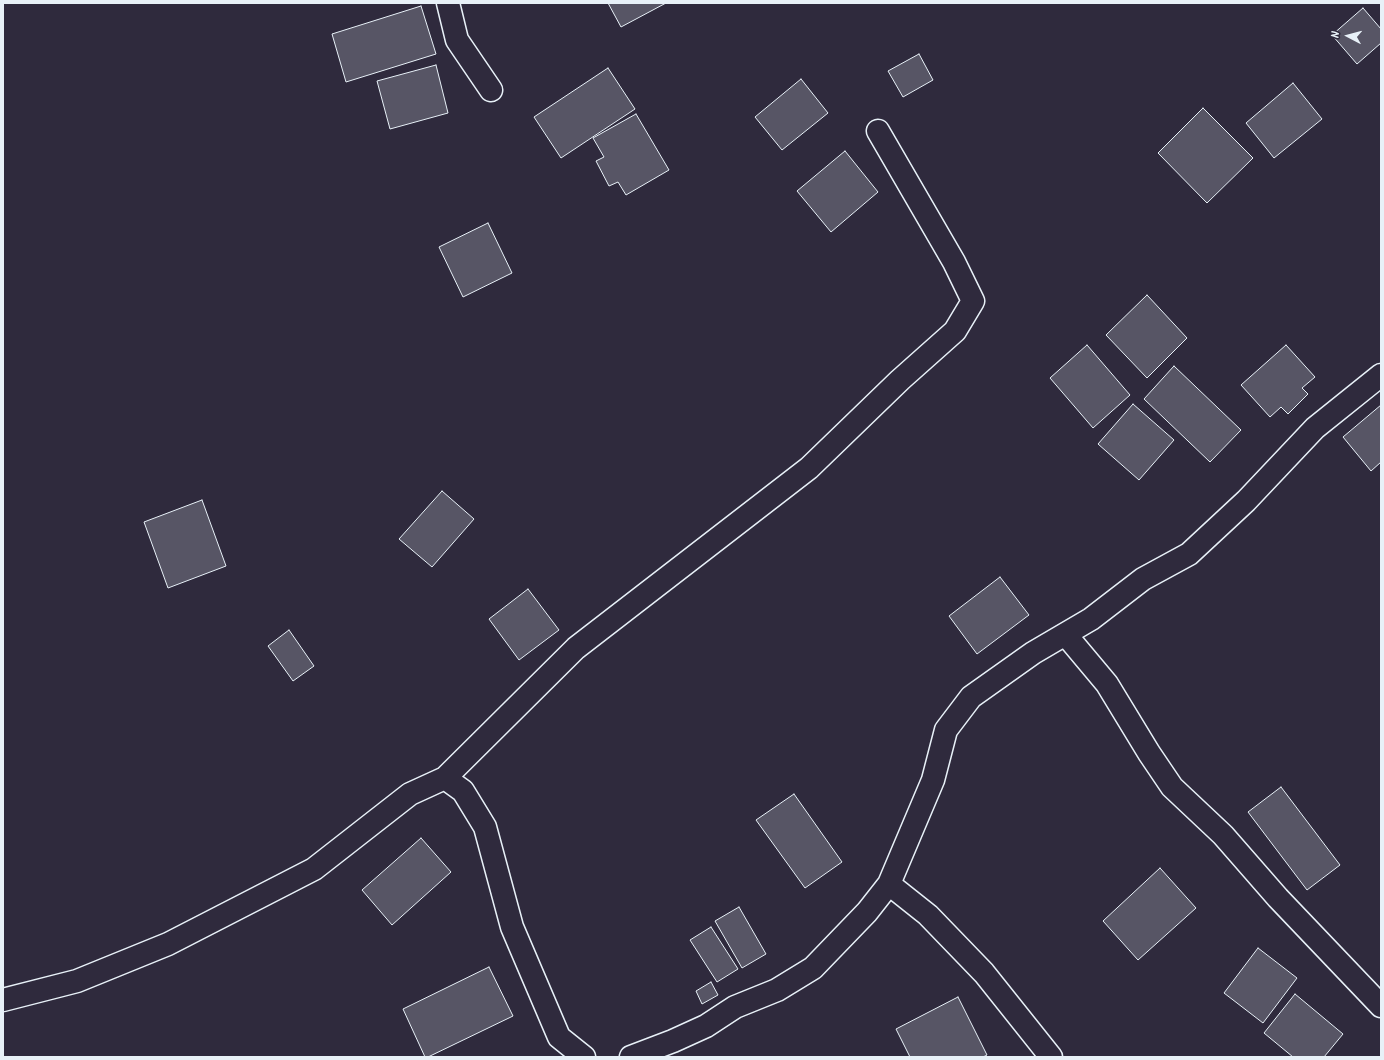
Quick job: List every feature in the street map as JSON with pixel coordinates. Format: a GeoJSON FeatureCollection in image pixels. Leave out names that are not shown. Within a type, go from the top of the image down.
{"type":"FeatureCollection","features":[{"type":"Feature","properties":{"kind":"street"},"geometry":{"type":"LineString","coordinates":[[448,3],[457,40],[491,90]]}},
{"type":"Feature","properties":{"kind":"street"},"geometry":{"type":"LineString","coordinates":[[3,1000],[77,981],[175,941],[314,869],[410,794],[445,778],[576,648],[808,468],[900,380],[956,331],[973,301],[954,262],[878,131]]}},
{"type":"Feature","properties":{"kind":"street"},"geometry":{"type":"LineString","coordinates":[[631,1057],[673,1041],[706,1026],[735,1007],[777,990],[813,968],[866,912],[889,884],[933,780],[946,730],[971,697],[1033,653],[1092,620],[1143,579],[1189,554],[1246,501],[1314,428],[1381,374]]}},
{"type":"Feature","properties":{"kind":"street"},"geometry":{"type":"LineString","coordinates":[[1066,634],[1107,684],[1149,753],[1172,787],[1223,835],[1278,898],[1381,1006]]}},
{"type":"Feature","properties":{"kind":"street"},"geometry":{"type":"LineString","coordinates":[[445,778],[463,791],[485,827],[512,927],[559,1037],[584,1057]]}},
{"type":"Feature","properties":{"kind":"street"},"geometry":{"type":"LineString","coordinates":[[889,884],[928,915],[984,973],[1051,1057]]}},
{"type":"Feature","properties":{"kind":"building"},"geometry":{"type":"Polygon","coordinates":[[[608,3],[666,3],[621,27],[608,3]]]}},
{"type":"Feature","properties":{"kind":"building"},"geometry":{"type":"Polygon","coordinates":[[[421,6],[436,54],[346,82],[332,34],[421,6]]]}},
{"type":"Feature","properties":{"kind":"building"},"geometry":{"type":"Polygon","coordinates":[[[1363,8],[1381,29],[1381,43],[1357,64],[1332,35],[1363,8]]]}},
{"type":"Feature","properties":{"kind":"building"},"geometry":{"type":"Polygon","coordinates":[[[919,54],[933,80],[903,97],[888,71],[919,54]]]}},
{"type":"Feature","properties":{"kind":"building"},"geometry":{"type":"Polygon","coordinates":[[[436,65],[448,113],[390,129],[377,81],[436,65]]]}},
{"type":"Feature","properties":{"kind":"building"},"geometry":{"type":"Polygon","coordinates":[[[608,68],[635,109],[561,158],[534,117],[608,68]]]}},
{"type":"Feature","properties":{"kind":"building"},"geometry":{"type":"Polygon","coordinates":[[[801,79],[828,113],[782,150],[755,117],[801,79]]]}},
{"type":"Feature","properties":{"kind":"building"},"geometry":{"type":"Polygon","coordinates":[[[1293,83],[1322,119],[1274,158],[1246,123],[1293,83]]]}},
{"type":"Feature","properties":{"kind":"building"},"geometry":{"type":"Polygon","coordinates":[[[1203,108],[1253,158],[1207,203],[1158,153],[1203,108]]]}},
{"type":"Feature","properties":{"kind":"building"},"geometry":{"type":"Polygon","coordinates":[[[636,114],[669,170],[626,195],[618,182],[609,186],[596,161],[604,157],[593,138],[636,114]]]}},
{"type":"Feature","properties":{"kind":"building"},"geometry":{"type":"Polygon","coordinates":[[[845,151],[878,192],[831,232],[797,191],[845,151]]]}},
{"type":"Feature","properties":{"kind":"building"},"geometry":{"type":"Polygon","coordinates":[[[488,223],[512,273],[463,297],[439,247],[488,223]]]}},
{"type":"Feature","properties":{"kind":"building"},"geometry":{"type":"Polygon","coordinates":[[[1147,295],[1187,338],[1147,378],[1106,335],[1147,295]]]}},
{"type":"Feature","properties":{"kind":"building"},"geometry":{"type":"Polygon","coordinates":[[[1087,345],[1130,395],[1093,428],[1050,378],[1087,345]]]}},
{"type":"Feature","properties":{"kind":"building"},"geometry":{"type":"Polygon","coordinates":[[[1286,345],[1315,377],[1302,388],[1308,394],[1288,414],[1281,407],[1270,417],[1241,385],[1286,345]]]}},
{"type":"Feature","properties":{"kind":"building"},"geometry":{"type":"Polygon","coordinates":[[[1174,366],[1241,430],[1210,462],[1144,399],[1174,366]]]}},
{"type":"Feature","properties":{"kind":"building"},"geometry":{"type":"Polygon","coordinates":[[[1133,404],[1174,440],[1139,480],[1098,444],[1133,404]]]}},
{"type":"Feature","properties":{"kind":"building"},"geometry":{"type":"Polygon","coordinates":[[[1381,405],[1381,462],[1371,471],[1343,437],[1381,405]]]}},
{"type":"Feature","properties":{"kind":"building"},"geometry":{"type":"Polygon","coordinates":[[[442,491],[474,519],[432,567],[399,539],[442,491]]]}},
{"type":"Feature","properties":{"kind":"building"},"geometry":{"type":"Polygon","coordinates":[[[202,500],[226,566],[168,588],[144,522],[202,500]]]}},
{"type":"Feature","properties":{"kind":"building"},"geometry":{"type":"Polygon","coordinates":[[[1000,577],[1029,615],[977,654],[949,616],[1000,577]]]}},
{"type":"Feature","properties":{"kind":"building"},"geometry":{"type":"Polygon","coordinates":[[[528,589],[559,630],[519,660],[489,619],[528,589]]]}},
{"type":"Feature","properties":{"kind":"building"},"geometry":{"type":"Polygon","coordinates":[[[289,630],[314,666],[293,681],[268,646],[289,630]]]}},
{"type":"Feature","properties":{"kind":"building"},"geometry":{"type":"Polygon","coordinates":[[[1281,787],[1340,865],[1307,890],[1248,812],[1281,787]]]}},
{"type":"Feature","properties":{"kind":"building"},"geometry":{"type":"Polygon","coordinates":[[[794,794],[842,862],[805,888],[756,820],[794,794]]]}},
{"type":"Feature","properties":{"kind":"building"},"geometry":{"type":"Polygon","coordinates":[[[421,838],[451,872],[392,925],[362,890],[421,838]]]}},
{"type":"Feature","properties":{"kind":"building"},"geometry":{"type":"Polygon","coordinates":[[[1160,868],[1196,908],[1138,960],[1103,921],[1160,868]]]}},
{"type":"Feature","properties":{"kind":"building"},"geometry":{"type":"Polygon","coordinates":[[[739,907],[766,954],[742,968],[715,921],[739,907]]]}},
{"type":"Feature","properties":{"kind":"building"},"geometry":{"type":"Polygon","coordinates":[[[711,927],[738,969],[717,982],[690,940],[711,927]]]}},
{"type":"Feature","properties":{"kind":"building"},"geometry":{"type":"Polygon","coordinates":[[[1258,948],[1297,978],[1263,1023],[1224,993],[1258,948]]]}},
{"type":"Feature","properties":{"kind":"building"},"geometry":{"type":"Polygon","coordinates":[[[489,967],[513,1016],[428,1057],[425,1057],[403,1009],[489,967]]]}},
{"type":"Feature","properties":{"kind":"building"},"geometry":{"type":"Polygon","coordinates":[[[711,982],[718,995],[702,1004],[696,991],[711,982]]]}},
{"type":"Feature","properties":{"kind":"building"},"geometry":{"type":"Polygon","coordinates":[[[1295,994],[1343,1034],[1324,1057],[1293,1057],[1264,1033],[1295,994]]]}},
{"type":"Feature","properties":{"kind":"building"},"geometry":{"type":"Polygon","coordinates":[[[958,997],[987,1055],[983,1057],[910,1057],[896,1029],[958,997]]]}}]}
